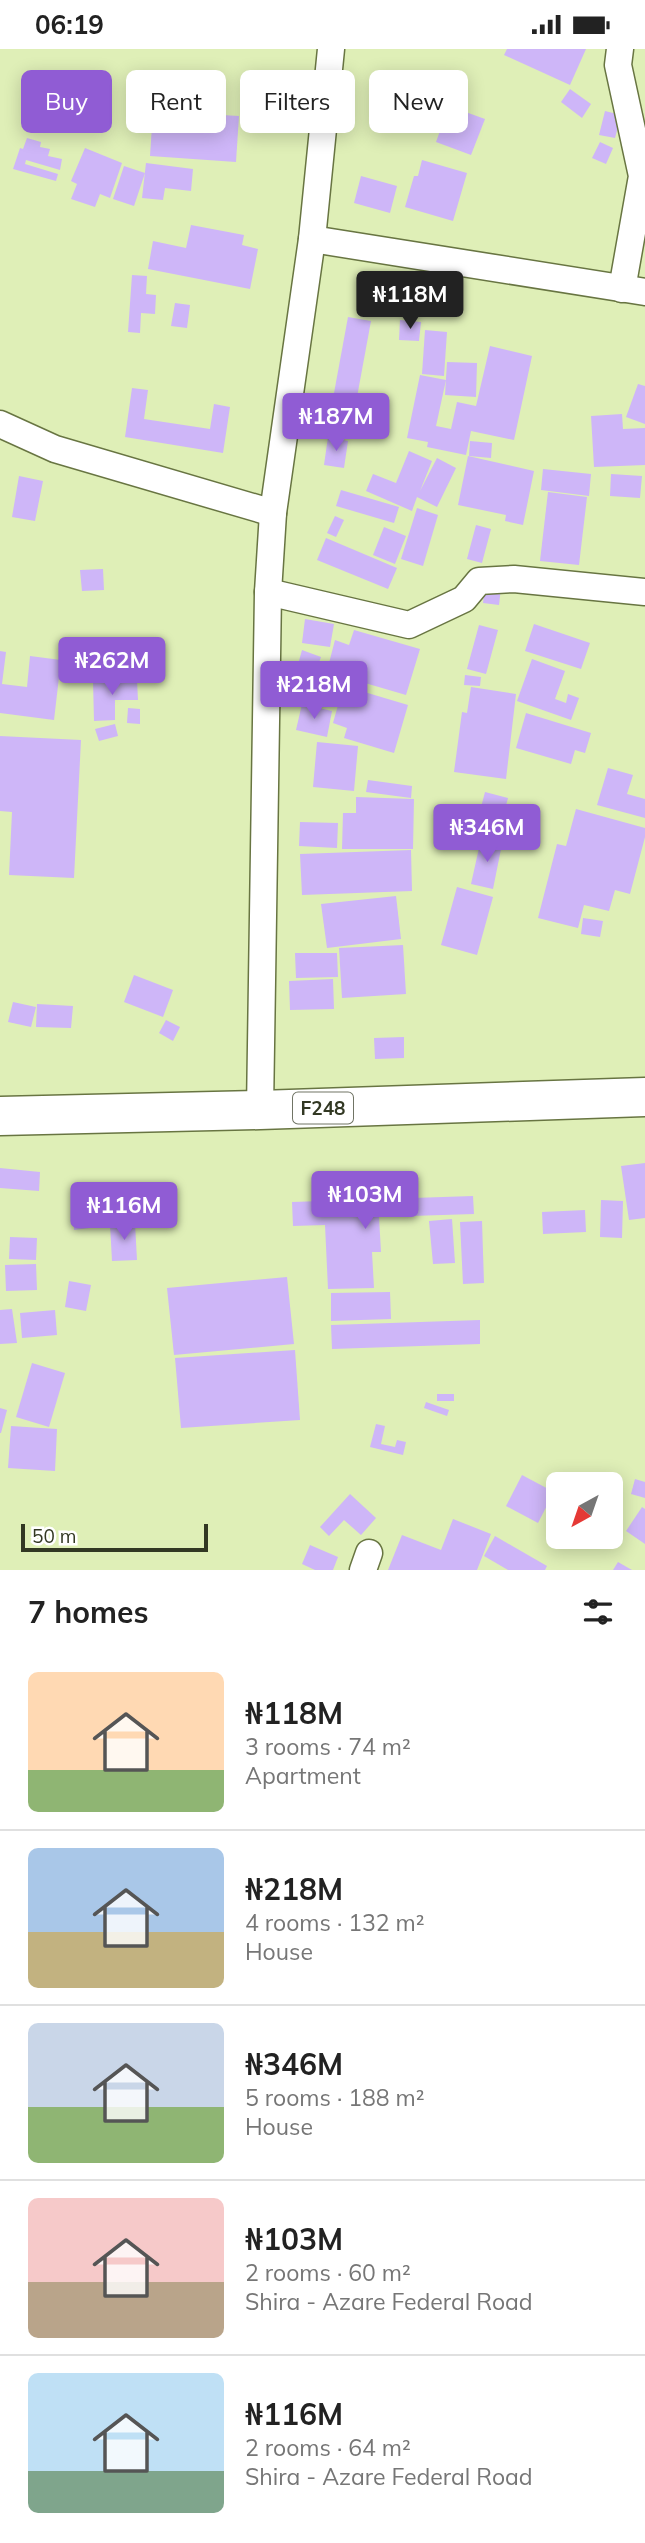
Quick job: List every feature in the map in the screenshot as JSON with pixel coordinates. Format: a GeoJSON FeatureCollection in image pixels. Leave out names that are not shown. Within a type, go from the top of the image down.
{"type":"FeatureCollection","features":[{"type":"Feature","properties":{"kind":"main road","name":"F248"},"geometry":{"type":"LineString","coordinates":[[0,1116],[645,1097]]}},
{"type":"Feature","properties":{"kind":"street"},"geometry":{"type":"LineString","coordinates":[[260,1110],[268,592],[273,513],[312,239],[331,49]]}},
{"type":"Feature","properties":{"kind":"street"},"geometry":{"type":"LineString","coordinates":[[312,239],[634,290],[642,176],[621,54]]}},
{"type":"Feature","properties":{"kind":"street"},"geometry":{"type":"LineString","coordinates":[[0,424],[55,449],[273,513]]}},
{"type":"Feature","properties":{"kind":"street"},"geometry":{"type":"LineString","coordinates":[[268,592],[410,625],[464,599],[479,581],[514,579],[645,592]]}},
{"type":"Feature","properties":{"kind":"building"},"geometry":{"type":"Polygon","coordinates":[[[507,49],[586,49],[570,85],[504,55],[507,49]]]}},
{"type":"Feature","properties":{"kind":"building"},"geometry":{"type":"Polygon","coordinates":[[[570,89],[591,104],[582,118],[561,102],[570,89]]]}},
{"type":"Feature","properties":{"kind":"building"},"geometry":{"type":"Polygon","coordinates":[[[605,111],[621,115],[615,138],[599,135],[605,111]]]}},
{"type":"Feature","properties":{"kind":"building"},"geometry":{"type":"Polygon","coordinates":[[[468,113],[485,119],[471,155],[436,142],[439,133],[468,133],[468,113]]]}},
{"type":"Feature","properties":{"kind":"building"},"geometry":{"type":"Polygon","coordinates":[[[226,115],[239,116],[236,162],[150,156],[152,133],[226,133],[226,115]]]}},
{"type":"Feature","properties":{"kind":"building"},"geometry":{"type":"Polygon","coordinates":[[[27,138],[41,142],[40,147],[50,149],[48,156],[62,159],[60,170],[26,160],[25,164],[58,174],[56,181],[13,169],[20,148],[23,149],[27,138]]]}},
{"type":"Feature","properties":{"kind":"building"},"geometry":{"type":"Polygon","coordinates":[[[600,142],[613,148],[606,164],[592,158],[600,142]]]}},
{"type":"Feature","properties":{"kind":"building"},"geometry":{"type":"Polygon","coordinates":[[[85,148],[122,163],[110,198],[100,194],[95,207],[71,199],[77,184],[71,181],[85,148]]]}},
{"type":"Feature","properties":{"kind":"building"},"geometry":{"type":"Polygon","coordinates":[[[422,160],[467,173],[453,221],[405,207],[422,160]]]}},
{"type":"Feature","properties":{"kind":"building"},"geometry":{"type":"Polygon","coordinates":[[[146,163],[193,169],[191,191],[165,188],[163,200],[142,198],[146,163]]]}},
{"type":"Feature","properties":{"kind":"building"},"geometry":{"type":"Polygon","coordinates":[[[124,166],[145,173],[134,206],[113,199],[124,166]]]}},
{"type":"Feature","properties":{"kind":"building"},"geometry":{"type":"Polygon","coordinates":[[[361,176],[397,186],[390,213],[354,203],[361,176]]]}},
{"type":"Feature","properties":{"kind":"building"},"geometry":{"type":"Polygon","coordinates":[[[191,225],[244,235],[242,245],[258,249],[250,289],[148,269],[153,241],[186,248],[191,225]]]}},
{"type":"Feature","properties":{"kind":"building"},"geometry":{"type":"Polygon","coordinates":[[[132,275],[147,276],[146,294],[156,295],[155,314],[141,313],[140,333],[128,332],[132,275]]]}},
{"type":"Feature","properties":{"kind":"building"},"geometry":{"type":"Polygon","coordinates":[[[175,303],[190,305],[187,328],[171,326],[175,303]]]}},
{"type":"Feature","properties":{"kind":"building"},"geometry":{"type":"Polygon","coordinates":[[[348,317],[371,321],[350,435],[327,431],[348,317]]]}},
{"type":"Feature","properties":{"kind":"building"},"geometry":{"type":"Polygon","coordinates":[[[400,320],[421,322],[419,341],[399,340],[400,320]]]}},
{"type":"Feature","properties":{"kind":"building"},"geometry":{"type":"Polygon","coordinates":[[[425,330],[447,332],[444,376],[422,374],[425,330]]]}},
{"type":"Feature","properties":{"kind":"building"},"geometry":{"type":"Polygon","coordinates":[[[490,346],[532,356],[514,440],[471,431],[466,455],[427,447],[428,442],[407,438],[420,375],[446,380],[436,426],[451,429],[457,402],[476,406],[490,346]]]}},
{"type":"Feature","properties":{"kind":"building"},"geometry":{"type":"Polygon","coordinates":[[[447,362],[477,363],[476,397],[445,395],[447,362]]]}},
{"type":"Feature","properties":{"kind":"building"},"geometry":{"type":"Polygon","coordinates":[[[638,384],[645,386],[645,424],[626,417],[638,384]]]}},
{"type":"Feature","properties":{"kind":"building"},"geometry":{"type":"Polygon","coordinates":[[[132,388],[148,390],[144,419],[210,429],[214,404],[230,407],[223,453],[125,437],[132,388]]]}},
{"type":"Feature","properties":{"kind":"building"},"geometry":{"type":"Polygon","coordinates":[[[622,414],[623,429],[645,428],[645,465],[594,467],[591,416],[622,414]]]}},
{"type":"Feature","properties":{"kind":"building"},"geometry":{"type":"Polygon","coordinates":[[[328,437],[348,441],[344,468],[324,465],[328,437]]]}},
{"type":"Feature","properties":{"kind":"building"},"geometry":{"type":"Polygon","coordinates":[[[470,441],[492,443],[491,458],[469,456],[470,441]]]}},
{"type":"Feature","properties":{"kind":"building"},"geometry":{"type":"Polygon","coordinates":[[[409,451],[432,461],[420,491],[437,458],[456,468],[437,507],[417,497],[412,511],[366,491],[373,474],[396,483],[409,451]]]}},
{"type":"Feature","properties":{"kind":"building"},"geometry":{"type":"Polygon","coordinates":[[[468,456],[534,471],[523,525],[505,521],[506,515],[458,505],[468,456]]]}},
{"type":"Feature","properties":{"kind":"building"},"geometry":{"type":"Polygon","coordinates":[[[543,469],[591,474],[589,496],[541,490],[543,469]]]}},
{"type":"Feature","properties":{"kind":"building"},"geometry":{"type":"Polygon","coordinates":[[[611,474],[642,476],[640,498],[610,496],[611,474]]]}},
{"type":"Feature","properties":{"kind":"building"},"geometry":{"type":"Polygon","coordinates":[[[19,476],[43,481],[35,521],[12,517],[19,476]]]}},
{"type":"Feature","properties":{"kind":"building"},"geometry":{"type":"Polygon","coordinates":[[[341,490],[399,507],[394,523],[336,506],[341,490]]]}},
{"type":"Feature","properties":{"kind":"building"},"geometry":{"type":"Polygon","coordinates":[[[548,492],[587,497],[579,565],[540,561],[548,492]]]}},
{"type":"Feature","properties":{"kind":"building"},"geometry":{"type":"Polygon","coordinates":[[[417,508],[438,515],[423,566],[401,559],[417,508]]]}},
{"type":"Feature","properties":{"kind":"building"},"geometry":{"type":"Polygon","coordinates":[[[335,516],[344,520],[336,537],[327,533],[335,516]]]}},
{"type":"Feature","properties":{"kind":"building"},"geometry":{"type":"Polygon","coordinates":[[[476,525],[491,529],[482,563],[467,559],[476,525]]]}},
{"type":"Feature","properties":{"kind":"building"},"geometry":{"type":"Polygon","coordinates":[[[384,527],[406,536],[395,564],[373,555],[384,527]]]}},
{"type":"Feature","properties":{"kind":"building"},"geometry":{"type":"Polygon","coordinates":[[[326,538],[397,568],[388,589],[317,560],[326,538]]]}},
{"type":"Feature","properties":{"kind":"building"},"geometry":{"type":"Polygon","coordinates":[[[103,569],[104,590],[82,591],[80,570],[103,569]]]}},
{"type":"Feature","properties":{"kind":"building"},"geometry":{"type":"Polygon","coordinates":[[[485,586],[501,588],[499,605],[483,603],[485,586]]]}},
{"type":"Feature","properties":{"kind":"building"},"geometry":{"type":"Polygon","coordinates":[[[305,619],[334,624],[330,647],[302,643],[305,619]]]}},
{"type":"Feature","properties":{"kind":"building"},"geometry":{"type":"Polygon","coordinates":[[[534,624],[590,643],[581,669],[525,651],[534,624]]]}},
{"type":"Feature","properties":{"kind":"building"},"geometry":{"type":"Polygon","coordinates":[[[479,625],[498,630],[486,674],[467,669],[479,625]]]}},
{"type":"Feature","properties":{"kind":"building"},"geometry":{"type":"Polygon","coordinates":[[[354,630],[420,649],[406,695],[341,676],[344,667],[329,663],[335,640],[349,645],[354,630]]]}},
{"type":"Feature","properties":{"kind":"building"},"geometry":{"type":"Polygon","coordinates":[[[302,650],[321,657],[315,674],[297,668],[302,650]]]}},
{"type":"Feature","properties":{"kind":"building"},"geometry":{"type":"Polygon","coordinates":[[[0,651],[6,652],[2,684],[27,687],[30,656],[61,660],[54,720],[0,713],[0,651]]]}},
{"type":"Feature","properties":{"kind":"building"},"geometry":{"type":"Polygon","coordinates":[[[532,659],[565,671],[555,699],[566,703],[568,694],[579,698],[571,720],[517,701],[532,659]]]}},
{"type":"Feature","properties":{"kind":"building"},"geometry":{"type":"Polygon","coordinates":[[[465,675],[481,677],[480,686],[464,685],[465,675]]]}},
{"type":"Feature","properties":{"kind":"building"},"geometry":{"type":"Polygon","coordinates":[[[137,680],[138,700],[115,700],[115,720],[94,721],[93,681],[137,680]]]}},
{"type":"Feature","properties":{"kind":"building"},"geometry":{"type":"Polygon","coordinates":[[[471,687],[516,694],[506,779],[454,772],[462,712],[467,713],[471,687]]]}},
{"type":"Feature","properties":{"kind":"building"},"geometry":{"type":"Polygon","coordinates":[[[351,688],[408,705],[394,753],[344,738],[347,728],[333,723],[340,698],[347,700],[351,688]]]}},
{"type":"Feature","properties":{"kind":"building"},"geometry":{"type":"Polygon","coordinates":[[[302,704],[332,711],[327,737],[296,730],[302,704]]]}},
{"type":"Feature","properties":{"kind":"building"},"geometry":{"type":"Polygon","coordinates":[[[128,708],[140,709],[140,724],[127,723],[128,708]]]}},
{"type":"Feature","properties":{"kind":"building"},"geometry":{"type":"Polygon","coordinates":[[[526,713],[591,733],[585,753],[575,750],[571,764],[516,748],[526,713]]]}},
{"type":"Feature","properties":{"kind":"building"},"geometry":{"type":"Polygon","coordinates":[[[115,724],[118,736],[99,741],[95,729],[115,724]]]}},
{"type":"Feature","properties":{"kind":"building"},"geometry":{"type":"Polygon","coordinates":[[[0,736],[81,740],[74,878],[9,875],[12,812],[0,811],[0,736]]]}},
{"type":"Feature","properties":{"kind":"building"},"geometry":{"type":"Polygon","coordinates":[[[317,742],[358,746],[354,791],[313,787],[317,742]]]}},
{"type":"Feature","properties":{"kind":"building"},"geometry":{"type":"Polygon","coordinates":[[[608,768],[633,775],[627,794],[645,799],[645,818],[597,805],[608,768]]]}},
{"type":"Feature","properties":{"kind":"building"},"geometry":{"type":"Polygon","coordinates":[[[368,780],[412,786],[411,798],[366,792],[368,780]]]}},
{"type":"Feature","properties":{"kind":"building"},"geometry":{"type":"Polygon","coordinates":[[[485,792],[508,798],[497,840],[474,834],[485,792]]]}},
{"type":"Feature","properties":{"kind":"building"},"geometry":{"type":"Polygon","coordinates":[[[356,797],[414,799],[413,849],[342,849],[343,813],[356,813],[356,797]]]}},
{"type":"Feature","properties":{"kind":"building"},"geometry":{"type":"Polygon","coordinates":[[[576,809],[645,828],[630,894],[615,890],[609,911],[584,905],[578,928],[538,918],[557,844],[566,846],[576,809]]]}},
{"type":"Feature","properties":{"kind":"building"},"geometry":{"type":"Polygon","coordinates":[[[300,822],[338,823],[337,848],[299,846],[300,822]]]}},
{"type":"Feature","properties":{"kind":"building"},"geometry":{"type":"Polygon","coordinates":[[[481,839],[502,844],[493,889],[471,884],[481,839]]]}},
{"type":"Feature","properties":{"kind":"building"},"geometry":{"type":"Polygon","coordinates":[[[411,850],[412,891],[302,895],[300,854],[411,850]]]}},
{"type":"Feature","properties":{"kind":"building"},"geometry":{"type":"Polygon","coordinates":[[[457,887],[493,897],[477,955],[441,945],[457,887]]]}},
{"type":"Feature","properties":{"kind":"building"},"geometry":{"type":"Polygon","coordinates":[[[396,896],[401,939],[327,948],[321,904],[396,896]]]}},
{"type":"Feature","properties":{"kind":"building"},"geometry":{"type":"Polygon","coordinates":[[[583,918],[603,921],[600,937],[581,934],[583,918]]]}},
{"type":"Feature","properties":{"kind":"building"},"geometry":{"type":"Polygon","coordinates":[[[403,945],[406,994],[342,998],[339,948],[403,945]]]}},
{"type":"Feature","properties":{"kind":"building"},"geometry":{"type":"Polygon","coordinates":[[[295,953],[337,953],[338,977],[296,978],[295,953]]]}},
{"type":"Feature","properties":{"kind":"building"},"geometry":{"type":"Polygon","coordinates":[[[134,975],[173,990],[163,1017],[124,1002],[134,975]]]}},
{"type":"Feature","properties":{"kind":"building"},"geometry":{"type":"Polygon","coordinates":[[[333,979],[334,1009],[290,1010],[289,981],[333,979]]]}},
{"type":"Feature","properties":{"kind":"building"},"geometry":{"type":"Polygon","coordinates":[[[13,1002],[36,1007],[31,1027],[8,1022],[13,1002]]]}},
{"type":"Feature","properties":{"kind":"building"},"geometry":{"type":"Polygon","coordinates":[[[37,1004],[73,1006],[71,1028],[36,1027],[37,1004]]]}},
{"type":"Feature","properties":{"kind":"building"},"geometry":{"type":"Polygon","coordinates":[[[166,1020],[180,1027],[173,1041],[159,1033],[166,1020]]]}},
{"type":"Feature","properties":{"kind":"building"},"geometry":{"type":"Polygon","coordinates":[[[404,1037],[404,1058],[375,1059],[374,1038],[404,1037]]]}},
{"type":"Feature","properties":{"kind":"building"},"geometry":{"type":"Polygon","coordinates":[[[645,1163],[645,1218],[629,1220],[621,1166],[645,1163]]]}},
{"type":"Feature","properties":{"kind":"building"},"geometry":{"type":"Polygon","coordinates":[[[0,1168],[40,1172],[39,1191],[0,1188],[0,1168]]]}},
{"type":"Feature","properties":{"kind":"building"},"geometry":{"type":"Polygon","coordinates":[[[473,1196],[474,1214],[379,1217],[381,1252],[372,1252],[374,1288],[328,1289],[325,1225],[293,1226],[292,1202],[473,1196]]]}},
{"type":"Feature","properties":{"kind":"building"},"geometry":{"type":"Polygon","coordinates":[[[601,1200],[623,1201],[622,1238],[600,1237],[601,1200]]]}},
{"type":"Feature","properties":{"kind":"building"},"geometry":{"type":"Polygon","coordinates":[[[88,1203],[90,1228],[74,1230],[72,1204],[88,1203]]]}},
{"type":"Feature","properties":{"kind":"building"},"geometry":{"type":"Polygon","coordinates":[[[585,1210],[586,1232],[543,1234],[542,1212],[585,1210]]]}},
{"type":"Feature","properties":{"kind":"building"},"geometry":{"type":"Polygon","coordinates":[[[452,1219],[455,1263],[433,1264],[429,1221],[452,1219]]]}},
{"type":"Feature","properties":{"kind":"building"},"geometry":{"type":"Polygon","coordinates":[[[482,1221],[484,1283],[463,1284],[460,1222],[482,1221]]]}},
{"type":"Feature","properties":{"kind":"building"},"geometry":{"type":"Polygon","coordinates":[[[135,1223],[137,1260],[112,1261],[110,1224],[135,1223]]]}},
{"type":"Feature","properties":{"kind":"building"},"geometry":{"type":"Polygon","coordinates":[[[10,1237],[37,1238],[36,1260],[9,1259],[10,1237]]]}},
{"type":"Feature","properties":{"kind":"building"},"geometry":{"type":"Polygon","coordinates":[[[36,1264],[37,1290],[6,1291],[5,1265],[36,1264]]]}},
{"type":"Feature","properties":{"kind":"building"},"geometry":{"type":"Polygon","coordinates":[[[287,1277],[294,1344],[174,1355],[167,1288],[287,1277]]]}},
{"type":"Feature","properties":{"kind":"building"},"geometry":{"type":"Polygon","coordinates":[[[69,1281],[91,1285],[86,1311],[65,1307],[69,1281]]]}},
{"type":"Feature","properties":{"kind":"building"},"geometry":{"type":"Polygon","coordinates":[[[390,1292],[391,1319],[331,1321],[331,1293],[390,1292]]]}},
{"type":"Feature","properties":{"kind":"building"},"geometry":{"type":"Polygon","coordinates":[[[12,1309],[17,1343],[0,1344],[0,1310],[12,1309]]]}},
{"type":"Feature","properties":{"kind":"building"},"geometry":{"type":"Polygon","coordinates":[[[55,1310],[57,1335],[22,1338],[20,1313],[55,1310]]]}},
{"type":"Feature","properties":{"kind":"building"},"geometry":{"type":"Polygon","coordinates":[[[480,1320],[480,1344],[332,1349],[331,1325],[480,1320]]]}},
{"type":"Feature","properties":{"kind":"building"},"geometry":{"type":"Polygon","coordinates":[[[295,1350],[300,1420],[181,1428],[175,1358],[295,1350]]]}},
{"type":"Feature","properties":{"kind":"building"},"geometry":{"type":"Polygon","coordinates":[[[32,1363],[65,1373],[49,1427],[16,1417],[32,1363]]]}},
{"type":"Feature","properties":{"kind":"building"},"geometry":{"type":"Polygon","coordinates":[[[437,1394],[454,1394],[454,1401],[437,1401],[437,1394]]]}},
{"type":"Feature","properties":{"kind":"building"},"geometry":{"type":"Polygon","coordinates":[[[426,1402],[449,1410],[447,1416],[424,1408],[426,1402]]]}},
{"type":"Feature","properties":{"kind":"building"},"geometry":{"type":"Polygon","coordinates":[[[0,1408],[7,1410],[1,1433],[0,1433],[0,1408]]]}},
{"type":"Feature","properties":{"kind":"building"},"geometry":{"type":"Polygon","coordinates":[[[376,1424],[385,1426],[381,1444],[395,1447],[397,1440],[406,1442],[403,1455],[370,1447],[376,1424]]]}},
{"type":"Feature","properties":{"kind":"building"},"geometry":{"type":"Polygon","coordinates":[[[11,1426],[57,1429],[55,1471],[8,1468],[11,1426]]]}},
{"type":"Feature","properties":{"kind":"building"},"geometry":{"type":"Polygon","coordinates":[[[522,1475],[546,1488],[546,1508],[538,1523],[506,1506],[522,1475]]]}},
{"type":"Feature","properties":{"kind":"building"},"geometry":{"type":"Polygon","coordinates":[[[635,1479],[645,1482],[645,1498],[631,1494],[635,1479]]]}},
{"type":"Feature","properties":{"kind":"building"},"geometry":{"type":"Polygon","coordinates":[[[350,1494],[376,1518],[361,1535],[344,1520],[329,1536],[320,1527],[350,1494]]]}},
{"type":"Feature","properties":{"kind":"building"},"geometry":{"type":"Polygon","coordinates":[[[642,1507],[645,1509],[645,1544],[626,1531],[642,1507]]]}},
{"type":"Feature","properties":{"kind":"building"},"geometry":{"type":"Polygon","coordinates":[[[453,1519],[491,1534],[477,1570],[388,1570],[402,1535],[441,1550],[453,1519]]]}},
{"type":"Feature","properties":{"kind":"building"},"geometry":{"type":"Polygon","coordinates":[[[495,1536],[547,1566],[545,1570],[508,1570],[484,1556],[495,1536]]]}},
{"type":"Feature","properties":{"kind":"building"},"geometry":{"type":"Polygon","coordinates":[[[310,1545],[338,1557],[333,1570],[315,1570],[302,1564],[310,1545]]]}},
{"type":"Feature","properties":{"kind":"building"},"geometry":{"type":"Polygon","coordinates":[[[618,1562],[632,1570],[613,1570],[618,1562]]]}}]}
